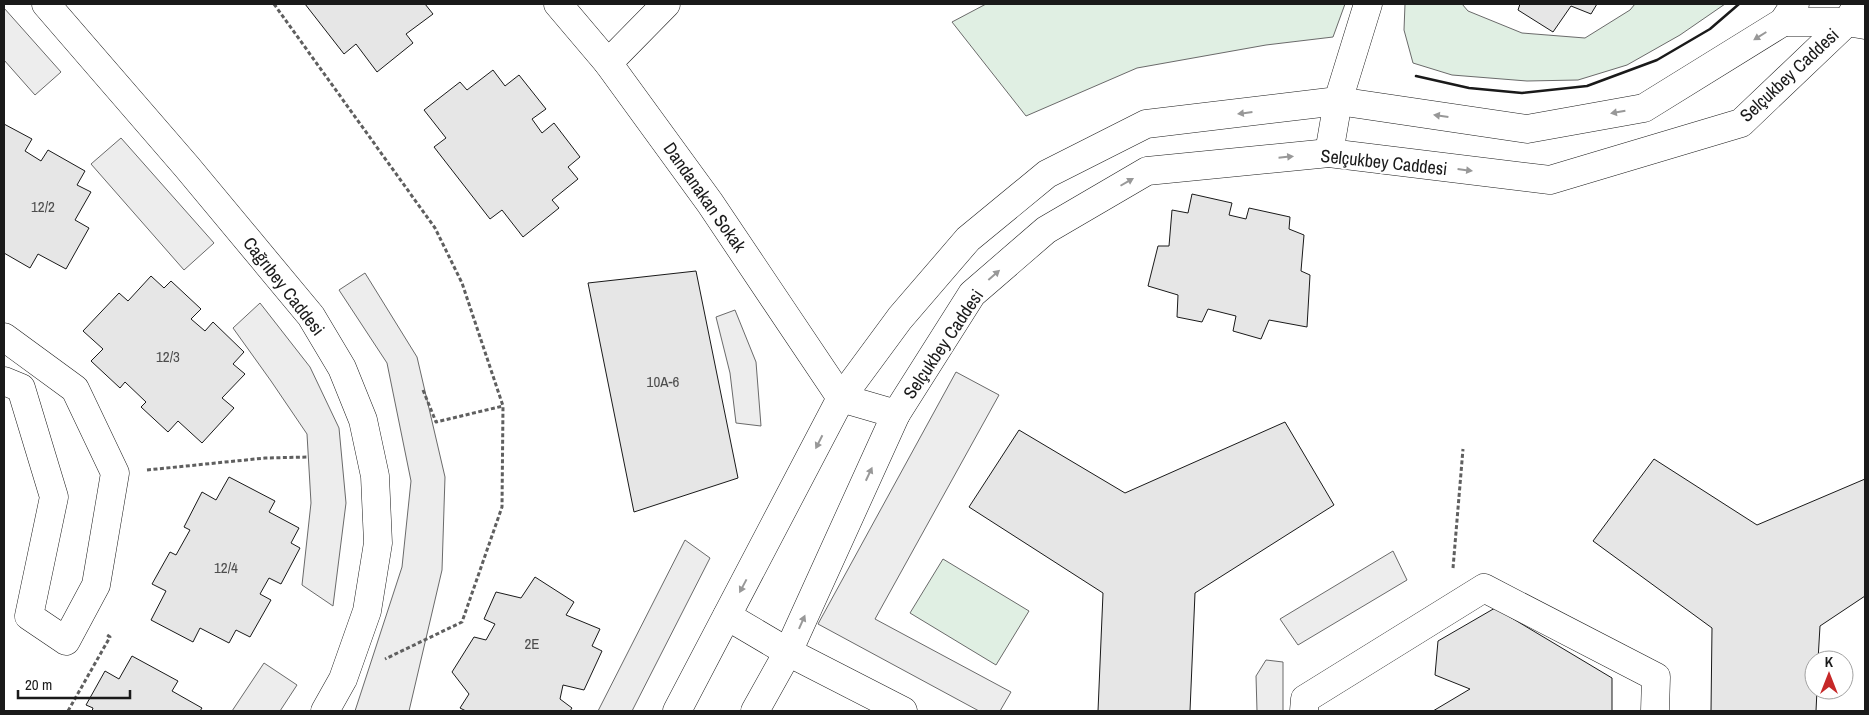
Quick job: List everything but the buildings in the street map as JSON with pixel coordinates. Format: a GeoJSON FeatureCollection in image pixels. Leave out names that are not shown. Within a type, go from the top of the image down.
{"type":"FeatureCollection","features":[{"type":"Feature","properties":{"kind":"street","name":"Cağrıbey Caddesi"},"geometry":{"type":"LineString","coordinates":[[46,4],[188,167],[312,316],[342,368],[363,420],[375,476],[378,544],[368,611],[343,679],[325,711]]}},
{"type":"Feature","properties":{"kind":"street","name":"Dandanakan Sokak"},"geometry":{"type":"LineString","coordinates":[[558,4],[608,63],[710,203],[841,398]]}},
{"type":"Feature","properties":{"kind":"street"},"geometry":{"type":"LineString","coordinates":[[608,63],[666,4]]}},
{"type":"Feature","properties":{"kind":"street"},"geometry":{"type":"LineString","coordinates":[[1329,153],[1338,101],[1368,4]]}},
{"type":"Feature","properties":{"kind":"street"},"geometry":{"type":"LineString","coordinates":[[677,711],[841,398],[900,318],[968,239],[1047,174],[1146,124],[1338,101],[1527,129],[1644,108],[1789,13],[1857,17]]}},
{"type":"Feature","properties":{"kind":"street","name":"Selçukbey Caddesi"},"geometry":{"type":"LineString","coordinates":[[755,711],[788,652],[896,414],[972,294],[1046,230],[1146,171],[1329,153],[1550,180],[1741,122],[1857,17]]}},
{"type":"Feature","properties":{"kind":"street"},"geometry":{"type":"LineString","coordinates":[[4,337],[75,389],[115,473],[96,585],[66,641],[30,616],[54,497],[21,388],[4,381]]}},
{"type":"Feature","properties":{"kind":"street","name":"Selçukbey Caddesi"},"geometry":{"type":"LineString","coordinates":[[841,398],[896,414]]}},
{"type":"Feature","properties":{"kind":"street"},"geometry":{"type":"LineString","coordinates":[[1304,711],[1305,698],[1484,588],[1656,677],[1655,711]]}},
{"type":"Feature","properties":{"kind":"street"},"geometry":{"type":"LineString","coordinates":[[727,616],[788,652],[903,711]]}},
{"type":"Feature","properties":{"kind":"path"},"geometry":{"type":"LineString","coordinates":[[274,4],[434,228],[462,283],[504,406],[502,507],[462,622],[343,679]]}},
{"type":"Feature","properties":{"kind":"path"},"geometry":{"type":"LineString","coordinates":[[423,390],[436,422],[504,406]]}},
{"type":"Feature","properties":{"kind":"path"},"geometry":{"type":"LineString","coordinates":[[1449,610],[1462,450]]}},
{"type":"Feature","properties":{"kind":"path"},"geometry":{"type":"LineString","coordinates":[[115,473],[264,458],[308,457]]}},
{"type":"Feature","properties":{"kind":"green space"},"geometry":{"type":"Polygon","coordinates":[[[986,4],[1345,4],[1333,37],[1266,45],[1137,68],[1026,116],[952,22],[986,4]]]}},
{"type":"Feature","properties":{"kind":"green space"},"geometry":{"type":"Polygon","coordinates":[[[1405,4],[1462,4],[1468,11],[1522,33],[1585,38],[1630,10],[1635,4],[1725,4],[1680,35],[1627,65],[1578,80],[1527,81],[1452,75],[1413,63],[1404,30],[1405,4]]]}},
{"type":"Feature","properties":{"kind":"green space"},"geometry":{"type":"Polygon","coordinates":[[[943,559],[1029,611],[996,665],[910,613],[943,559]]]}},
{"type":"Feature","properties":{"kind":"shaded area"},"geometry":{"type":"Polygon","coordinates":[[[4,8],[61,72],[35,95],[4,60],[4,8]]]}},
{"type":"Feature","properties":{"kind":"shaded area"},"geometry":{"type":"Polygon","coordinates":[[[121,138],[214,243],[184,270],[91,164],[121,138]]]}},
{"type":"Feature","properties":{"kind":"shaded area"},"geometry":{"type":"Polygon","coordinates":[[[365,273],[417,357],[445,477],[442,570],[409,711],[355,711],[402,567],[411,481],[387,363],[339,290],[365,273]]]}},
{"type":"Feature","properties":{"kind":"shaded area"},"geometry":{"type":"Polygon","coordinates":[[[260,303],[310,367],[339,428],[346,503],[333,606],[302,585],[311,503],[307,434],[233,328],[260,303]]]}},
{"type":"Feature","properties":{"kind":"shaded area"},"geometry":{"type":"Polygon","coordinates":[[[735,310],[756,362],[761,426],[736,423],[730,373],[716,317],[735,310]]]}},
{"type":"Feature","properties":{"kind":"shaded area"},"geometry":{"type":"Polygon","coordinates":[[[956,372],[999,395],[875,619],[1011,692],[1000,711],[979,711],[818,624],[956,372]]]}},
{"type":"Feature","properties":{"kind":"shaded area"},"geometry":{"type":"Polygon","coordinates":[[[685,540],[710,558],[632,711],[598,711],[685,540]]]}},
{"type":"Feature","properties":{"kind":"shaded area"},"geometry":{"type":"Polygon","coordinates":[[[1393,551],[1407,580],[1298,645],[1280,619],[1393,551]]]}},
{"type":"Feature","properties":{"kind":"shaded area"},"geometry":{"type":"Polygon","coordinates":[[[1266,660],[1283,662],[1283,711],[1257,711],[1256,676],[1266,660]]]}},
{"type":"Feature","properties":{"kind":"shaded area"},"geometry":{"type":"Polygon","coordinates":[[[264,663],[297,685],[280,711],[232,711],[264,663]]]}},
{"type":"Feature","properties":{"kind":"wall"},"geometry":{"type":"LineString","coordinates":[[1416,76],[1469,88],[1522,93],[1587,86],[1657,60],[1710,29],[1739,4]]}}]}
